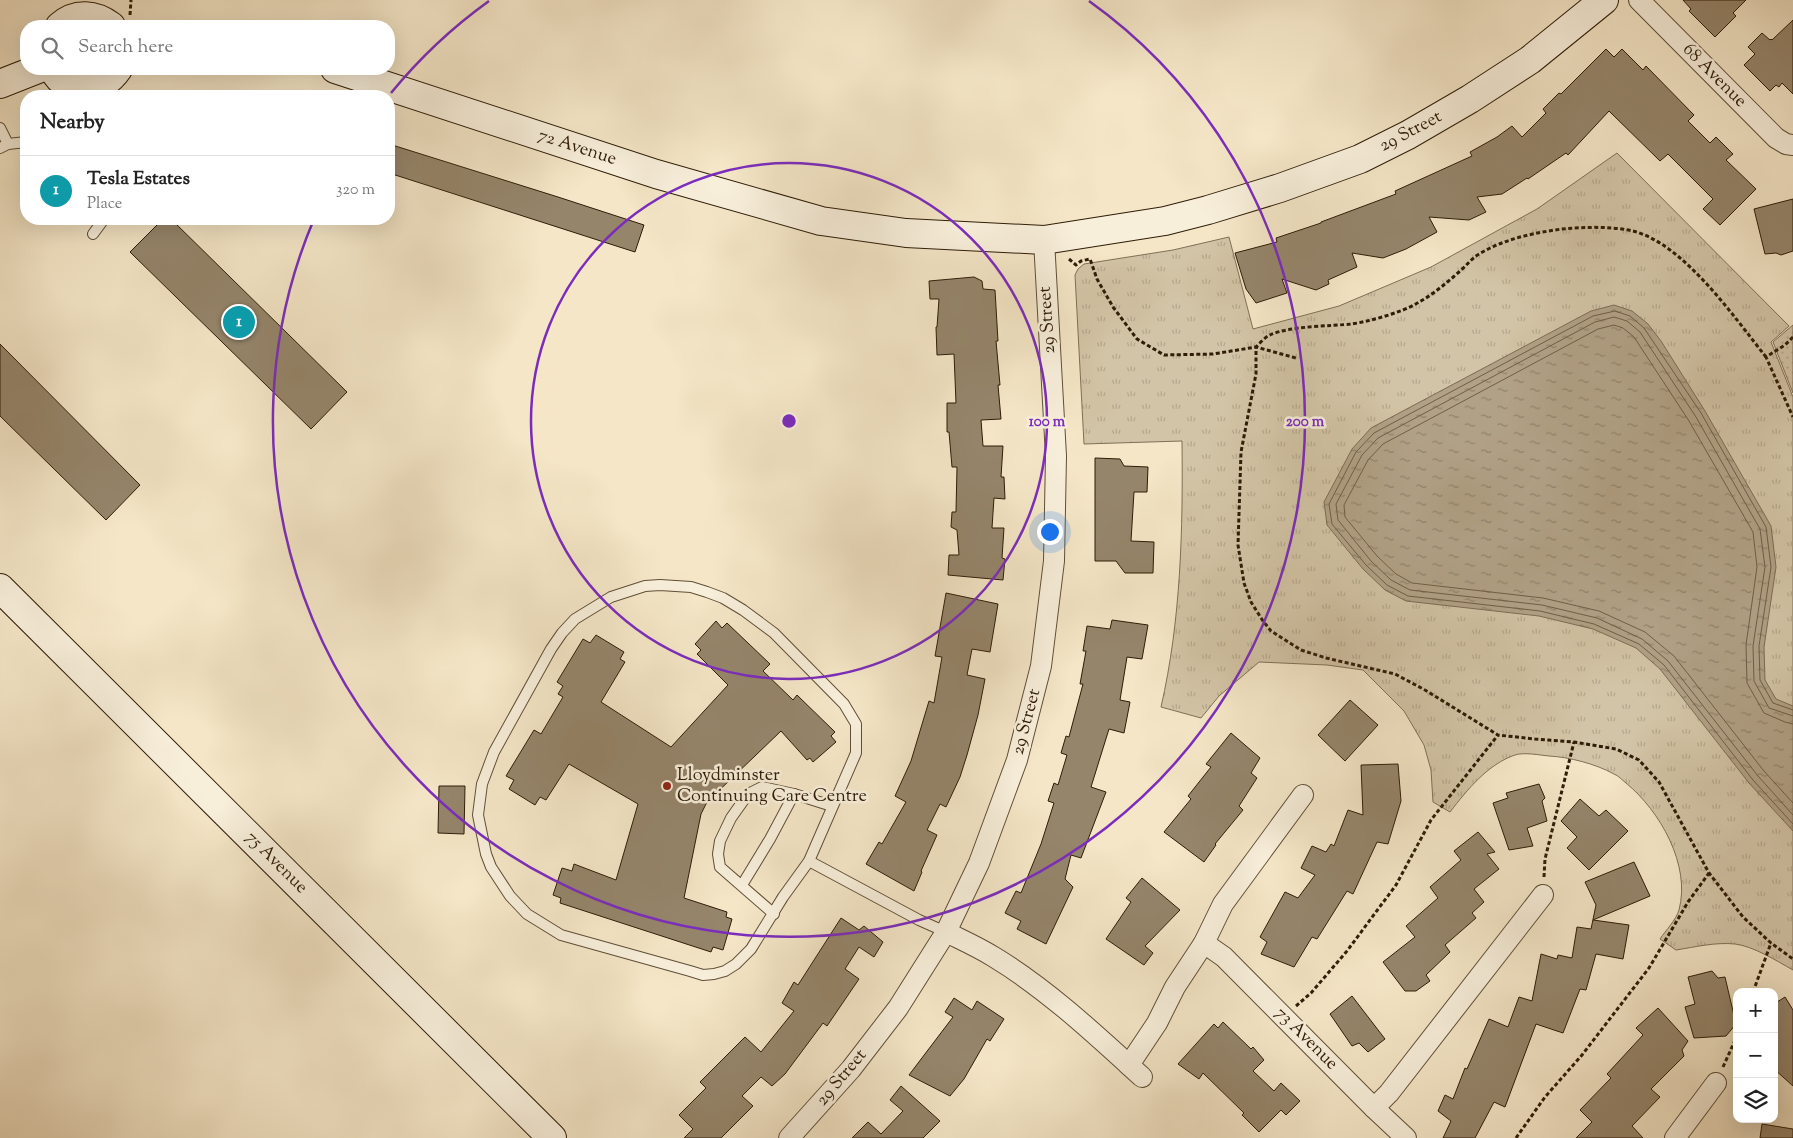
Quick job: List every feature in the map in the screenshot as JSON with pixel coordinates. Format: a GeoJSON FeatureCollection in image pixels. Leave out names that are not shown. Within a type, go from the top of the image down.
{"type":"FeatureCollection","features":[{"type":"Feature","properties":{"kind":"street","name":"29 Street"},"geometry":{"type":"LineString","coordinates":[[821,221],[906,232],[1044,240],[1165,220],[1208,210],[1280,188],[1360,159],[1408,135],[1470,99],[1530,60],[1604,0]]}},
{"type":"Feature","properties":{"kind":"street","name":"68 Avenue"},"geometry":{"type":"LineString","coordinates":[[1639,0],[1776,138],[1786,144],[1793,145]]}},
{"type":"Feature","properties":{"kind":"street"},"geometry":{"type":"LineString","coordinates":[[73,14],[92,16],[103,20]]}},
{"type":"Feature","properties":{"kind":"street"},"geometry":{"type":"LineString","coordinates":[[0,84],[23,75]]}},
{"type":"Feature","properties":{"kind":"street"},"geometry":{"type":"LineString","coordinates":[[58,75],[63,81],[72,86],[86,90]]}},
{"type":"Feature","properties":{"kind":"street"},"geometry":{"type":"LineString","coordinates":[[96,90],[114,75]]}},
{"type":"Feature","properties":{"kind":"street","name":"72 Avenue"},"geometry":{"type":"LineString","coordinates":[[354,75],[656,174],[821,221]]}},
{"type":"Feature","properties":{"kind":"street","name":"29 Street"},"geometry":{"type":"LineString","coordinates":[[789,1138],[863,1054],[898,1008],[946,932],[979,862],[1017,760],[1041,666],[1054,561],[1056,456],[1044,240]]}},
{"type":"Feature","properties":{"kind":"street","name":"75 Avenue"},"geometry":{"type":"LineString","coordinates":[[0,588],[552,1138]]}},
{"type":"Feature","properties":{"kind":"street"},"geometry":{"type":"LineString","coordinates":[[946,932],[994,956],[1094,1034],[1135,1071],[1174,987],[1204,943],[1223,904],[1304,795]]}},
{"type":"Feature","properties":{"kind":"street"},"geometry":{"type":"LineString","coordinates":[[1374,1108],[1388,1093],[1543,895]]}},
{"type":"Feature","properties":{"kind":"street","name":"73 Avenue"},"geometry":{"type":"LineString","coordinates":[[1204,943],[1224,957],[1406,1138]]}},
{"type":"Feature","properties":{"kind":"street"},"geometry":{"type":"LineString","coordinates":[[1675,1138],[1716,1083]]}},
{"type":"Feature","properties":{"kind":"lane"},"geometry":{"type":"LineString","coordinates":[[0,128],[4,146],[20,143]]}},
{"type":"Feature","properties":{"kind":"lane"},"geometry":{"type":"LineString","coordinates":[[93,234],[100,225]]}},
{"type":"Feature","properties":{"kind":"lane"},"geometry":{"type":"LineString","coordinates":[[660,585],[691,587],[723,598],[744,610],[774,633],[850,712],[856,724],[856,753],[832,806],[810,861],[783,898],[751,949],[736,964],[714,974],[704,975],[561,935],[527,914],[503,887],[486,854],[478,815],[482,784],[494,752],[551,649],[562,633],[575,619],[595,605],[629,590],[644,586],[660,585]]}},
{"type":"Feature","properties":{"kind":"lane"},"geometry":{"type":"LineString","coordinates":[[774,914],[720,867],[718,854],[720,840],[731,818],[748,794],[762,787],[794,794],[832,806]]}},
{"type":"Feature","properties":{"kind":"lane"},"geometry":{"type":"LineString","coordinates":[[742,885],[794,794]]}},
{"type":"Feature","properties":{"kind":"lane"},"geometry":{"type":"LineString","coordinates":[[810,861],[919,920],[946,932]]}},
{"type":"Feature","properties":{"kind":"path"},"geometry":{"type":"LineString","coordinates":[[121,20],[131,0]]}},
{"type":"Feature","properties":{"kind":"path"},"geometry":{"type":"LineString","coordinates":[[1793,417],[1766,357],[1711,289],[1676,255],[1660,243],[1634,232],[1618,228],[1587,227],[1537,233],[1501,244],[1478,255],[1432,295],[1419,303],[1392,314],[1354,323],[1287,331],[1270,335],[1256,347],[1256,374],[1241,452],[1238,545],[1244,583],[1251,602],[1271,631],[1300,650],[1395,674],[1425,690],[1498,735],[1574,742],[1616,749],[1639,760],[1660,782],[1709,873],[1743,916],[1771,943],[1793,959]]}},
{"type":"Feature","properties":{"kind":"path"},"geometry":{"type":"LineString","coordinates":[[1070,259],[1076,265],[1090,258],[1097,279],[1113,307],[1137,339],[1164,355],[1213,354],[1256,347],[1296,358]]}},
{"type":"Feature","properties":{"kind":"path"},"geometry":{"type":"LineString","coordinates":[[1766,357],[1785,345],[1793,337]]}},
{"type":"Feature","properties":{"kind":"path"},"geometry":{"type":"LineString","coordinates":[[1295,1007],[1311,993],[1347,951],[1396,885],[1431,820],[1498,735]]}},
{"type":"Feature","properties":{"kind":"path"},"geometry":{"type":"LineString","coordinates":[[1545,859],[1574,742]]}},
{"type":"Feature","properties":{"kind":"path"},"geometry":{"type":"LineString","coordinates":[[1516,1138],[1544,1097],[1582,1055],[1649,968],[1688,902],[1709,873]]}},
{"type":"Feature","properties":{"kind":"path"},"geometry":{"type":"LineString","coordinates":[[1754,988],[1771,943]]}},
{"type":"Feature","properties":{"kind":"path"},"geometry":{"type":"LineString","coordinates":[[1730,1055],[1733,1047]]}},
{"type":"Feature","properties":{"kind":"green space"},"geometry":{"type":"Polygon","coordinates":[[[1617,153],[1789,326],[1771,342],[1793,397],[1793,970],[1765,954],[1742,945],[1705,945],[1676,950],[1660,939],[1679,910],[1682,893],[1681,875],[1676,857],[1670,840],[1650,808],[1619,777],[1607,770],[1565,758],[1527,754],[1515,755],[1487,771],[1450,812],[1433,802],[1431,770],[1424,745],[1404,711],[1363,670],[1327,665],[1259,662],[1219,696],[1201,718],[1161,707],[1168,674],[1177,608],[1182,508],[1182,441],[1084,444],[1075,275],[1084,264],[1173,250],[1229,237],[1253,329],[1339,306],[1431,267],[1537,209],[1617,153]]]}},
{"type":"Feature","properties":{"kind":"green space"},"geometry":{"type":"Polygon","coordinates":[[[1793,325],[1793,393],[1773,342],[1793,325]]]}},
{"type":"Feature","properties":{"kind":"water"},"geometry":{"type":"Polygon","coordinates":[[[1614,305],[1632,311],[1648,324],[1661,341],[1705,411],[1771,526],[1776,567],[1764,647],[1765,680],[1776,699],[1793,706],[1793,831],[1749,783],[1660,669],[1636,648],[1593,629],[1539,616],[1406,601],[1385,590],[1363,569],[1327,525],[1324,502],[1352,449],[1371,428],[1591,311],[1614,305]]]}},
{"type":"Feature","properties":{"kind":"building"},"geometry":{"type":"Polygon","coordinates":[[[1683,0],[1746,0],[1733,13],[1736,16],[1715,37],[1689,11],[1691,9],[1683,0]]]}},
{"type":"Feature","properties":{"kind":"building"},"geometry":{"type":"Polygon","coordinates":[[[1793,20],[1793,94],[1782,83],[1779,87],[1776,85],[1770,91],[1744,65],[1755,54],[1748,47],[1762,33],[1772,40],[1793,20]]]}},
{"type":"Feature","properties":{"kind":"building"},"geometry":{"type":"Polygon","coordinates":[[[1606,49],[1614,57],[1622,49],[1643,70],[1646,66],[1694,115],[1688,121],[1710,143],[1716,137],[1733,154],[1726,160],[1756,189],[1720,225],[1703,209],[1713,199],[1668,154],[1660,161],[1609,111],[1568,155],[1566,153],[1502,194],[1477,197],[1486,212],[1469,220],[1429,217],[1437,232],[1406,249],[1383,258],[1352,253],[1357,267],[1328,280],[1329,284],[1316,290],[1282,279],[1287,293],[1256,303],[1246,289],[1235,253],[1277,242],[1276,238],[1396,194],[1395,191],[1472,156],[1470,152],[1512,126],[1522,137],[1546,113],[1543,109],[1559,93],[1561,94],[1606,49]]]}},
{"type":"Feature","properties":{"kind":"building"},"geometry":{"type":"Polygon","coordinates":[[[395,146],[644,225],[635,252],[395,175],[395,146]]]}},
{"type":"Feature","properties":{"kind":"building"},"geometry":{"type":"Polygon","coordinates":[[[1793,199],[1793,251],[1781,255],[1776,253],[1765,254],[1754,209],[1793,199]]]}},
{"type":"Feature","properties":{"kind":"building"},"geometry":{"type":"Polygon","coordinates":[[[157,225],[177,225],[347,392],[311,429],[130,252],[157,225]]]}},
{"type":"Feature","properties":{"kind":"building"},"geometry":{"type":"Polygon","coordinates":[[[974,277],[982,281],[983,289],[995,290],[1001,419],[981,420],[983,446],[1003,446],[1001,477],[1004,477],[1005,499],[994,498],[992,528],[1004,528],[1002,558],[1005,559],[1003,580],[948,575],[949,555],[959,555],[957,530],[951,527],[952,512],[956,512],[957,467],[952,467],[949,432],[947,432],[947,403],[956,403],[954,354],[937,355],[936,327],[939,299],[930,299],[929,281],[974,277]]]}},
{"type":"Feature","properties":{"kind":"building"},"geometry":{"type":"Polygon","coordinates":[[[0,344],[140,485],[106,520],[0,416],[0,344]]]}},
{"type":"Feature","properties":{"kind":"building"},"geometry":{"type":"Polygon","coordinates":[[[1095,458],[1120,459],[1124,466],[1148,467],[1147,492],[1134,492],[1131,541],[1154,542],[1153,573],[1125,573],[1116,561],[1095,561],[1095,458]]]}},
{"type":"Feature","properties":{"kind":"building"},"geometry":{"type":"Polygon","coordinates":[[[946,593],[998,604],[990,652],[972,649],[967,675],[985,679],[967,755],[960,777],[946,807],[940,804],[927,830],[937,835],[914,891],[866,864],[879,842],[882,844],[906,802],[895,796],[911,761],[929,701],[934,703],[942,657],[935,656],[946,593]]]}},
{"type":"Feature","properties":{"kind":"building"},"geometry":{"type":"Polygon","coordinates":[[[1112,620],[1148,625],[1142,659],[1127,657],[1120,700],[1130,702],[1124,733],[1109,729],[1091,787],[1106,792],[1081,858],[1071,855],[1065,879],[1073,887],[1046,944],[1017,929],[1021,921],[1005,913],[1016,891],[1021,893],[1041,844],[1054,803],[1048,801],[1054,783],[1058,785],[1067,755],[1061,753],[1066,736],[1069,737],[1083,684],[1080,684],[1086,651],[1083,651],[1087,626],[1110,629],[1112,620]]]}},
{"type":"Feature","properties":{"kind":"building","name":"Lloydminster Continuing Care Centre"},"geometry":{"type":"Polygon","coordinates":[[[716,621],[722,628],[727,623],[770,664],[763,671],[793,700],[797,695],[835,732],[831,736],[836,742],[813,762],[810,758],[807,760],[781,731],[707,802],[701,814],[684,898],[727,912],[726,917],[732,919],[723,950],[713,947],[711,952],[560,903],[561,898],[553,895],[562,868],[572,871],[574,864],[616,880],[638,804],[569,764],[546,800],[540,797],[535,805],[509,789],[514,780],[506,776],[534,730],[541,734],[563,697],[558,694],[563,686],[557,682],[583,639],[590,643],[596,635],[624,652],[620,659],[625,662],[601,702],[671,747],[728,685],[697,654],[701,650],[695,644],[716,621]]]}},
{"type":"Feature","properties":{"kind":"building"},"geometry":{"type":"Polygon","coordinates":[[[1350,700],[1378,725],[1345,761],[1318,735],[1350,700]]]}},
{"type":"Feature","properties":{"kind":"building"},"geometry":{"type":"Polygon","coordinates":[[[1231,733],[1260,758],[1251,773],[1257,778],[1239,806],[1243,810],[1215,844],[1204,862],[1164,832],[1191,799],[1188,796],[1211,767],[1206,764],[1231,733]]]}},
{"type":"Feature","properties":{"kind":"building"},"geometry":{"type":"Polygon","coordinates":[[[1398,764],[1401,801],[1388,844],[1377,842],[1353,894],[1347,891],[1317,939],[1312,937],[1294,967],[1261,954],[1267,942],[1260,937],[1285,892],[1298,898],[1315,875],[1301,868],[1312,846],[1326,852],[1331,844],[1334,846],[1348,810],[1363,815],[1361,765],[1398,764]]]}},
{"type":"Feature","properties":{"kind":"building"},"geometry":{"type":"Polygon","coordinates":[[[1539,784],[1545,798],[1542,801],[1547,821],[1527,828],[1533,846],[1509,850],[1493,803],[1508,798],[1506,793],[1539,784]]]}},
{"type":"Feature","properties":{"kind":"building"},"geometry":{"type":"Polygon","coordinates":[[[439,786],[465,786],[464,834],[438,833],[439,786]]]}},
{"type":"Feature","properties":{"kind":"building"},"geometry":{"type":"Polygon","coordinates":[[[1580,799],[1599,816],[1606,810],[1628,831],[1589,870],[1567,848],[1577,837],[1561,821],[1580,799]]]}},
{"type":"Feature","properties":{"kind":"building"},"geometry":{"type":"Polygon","coordinates":[[[1478,832],[1495,852],[1487,854],[1499,869],[1474,889],[1484,902],[1472,913],[1476,918],[1445,945],[1450,952],[1426,975],[1430,981],[1416,991],[1405,991],[1383,962],[1415,937],[1406,926],[1438,898],[1430,887],[1461,860],[1454,851],[1478,832]]]}},
{"type":"Feature","properties":{"kind":"building"},"geometry":{"type":"Polygon","coordinates":[[[1634,862],[1650,896],[1593,920],[1629,925],[1623,959],[1596,954],[1586,990],[1580,989],[1563,1033],[1536,1024],[1505,1107],[1494,1102],[1475,1138],[1443,1138],[1451,1121],[1438,1111],[1445,1095],[1453,1099],[1465,1068],[1467,1069],[1489,1019],[1508,1027],[1519,997],[1532,1001],[1541,954],[1557,959],[1558,955],[1572,958],[1577,927],[1591,929],[1596,905],[1585,882],[1634,862]]]}},
{"type":"Feature","properties":{"kind":"building"},"geometry":{"type":"Polygon","coordinates":[[[1142,878],[1180,910],[1145,946],[1153,953],[1144,965],[1106,939],[1131,902],[1126,898],[1142,878]]]}},
{"type":"Feature","properties":{"kind":"building"},"geometry":{"type":"Polygon","coordinates":[[[841,918],[859,930],[864,926],[883,942],[874,957],[859,947],[845,969],[859,979],[827,1026],[823,1023],[785,1074],[772,1086],[761,1077],[742,1096],[753,1106],[721,1138],[684,1138],[693,1129],[679,1115],[706,1088],[700,1082],[745,1037],[761,1052],[794,1011],[782,1003],[794,982],[798,985],[841,918]]]}},
{"type":"Feature","properties":{"kind":"building"},"geometry":{"type":"Polygon","coordinates":[[[1712,971],[1718,978],[1725,977],[1733,1011],[1733,1028],[1726,1036],[1694,1038],[1685,1007],[1695,1004],[1688,977],[1712,971]]]}},
{"type":"Feature","properties":{"kind":"building"},"geometry":{"type":"Polygon","coordinates":[[[1352,996],[1385,1039],[1368,1052],[1359,1043],[1352,1046],[1330,1014],[1352,996]]]}},
{"type":"Feature","properties":{"kind":"building"},"geometry":{"type":"Polygon","coordinates":[[[1785,997],[1793,1010],[1793,1086],[1778,1073],[1778,1001],[1785,997]]]}},
{"type":"Feature","properties":{"kind":"building"},"geometry":{"type":"Polygon","coordinates":[[[954,998],[972,1010],[977,1001],[1004,1019],[990,1041],[987,1039],[964,1079],[950,1096],[909,1075],[953,1017],[945,1012],[954,998]]]}},
{"type":"Feature","properties":{"kind":"building"},"geometry":{"type":"Polygon","coordinates":[[[1658,1008],[1688,1041],[1682,1050],[1684,1056],[1651,1089],[1660,1097],[1632,1126],[1643,1138],[1576,1138],[1592,1122],[1580,1110],[1611,1078],[1607,1074],[1643,1035],[1636,1028],[1658,1008]]]}},
{"type":"Feature","properties":{"kind":"building"},"geometry":{"type":"Polygon","coordinates":[[[1223,1022],[1251,1049],[1253,1047],[1264,1060],[1253,1071],[1274,1091],[1281,1083],[1300,1101],[1286,1115],[1281,1110],[1259,1132],[1242,1115],[1244,1113],[1203,1073],[1199,1079],[1178,1064],[1214,1024],[1218,1028],[1223,1022]]]}},
{"type":"Feature","properties":{"kind":"building"},"geometry":{"type":"Polygon","coordinates":[[[901,1086],[940,1121],[923,1138],[852,1138],[868,1122],[881,1134],[903,1111],[890,1100],[901,1086]]]}},
{"type":"Feature","properties":{"kind":"building"},"geometry":{"type":"Polygon","coordinates":[[[1762,1124],[1793,1129],[1793,1138],[1760,1138],[1762,1124]]]}},
{"type":"Feature","properties":{"kind":"place","name":"Tesla Estates"},"geometry":{"type":"Point","coordinates":[239,322]}},
{"type":"Feature","properties":{"kind":"place","name":"Lloydminster Continuing Care Centre"},"geometry":{"type":"Point","coordinates":[667,786]}}]}
